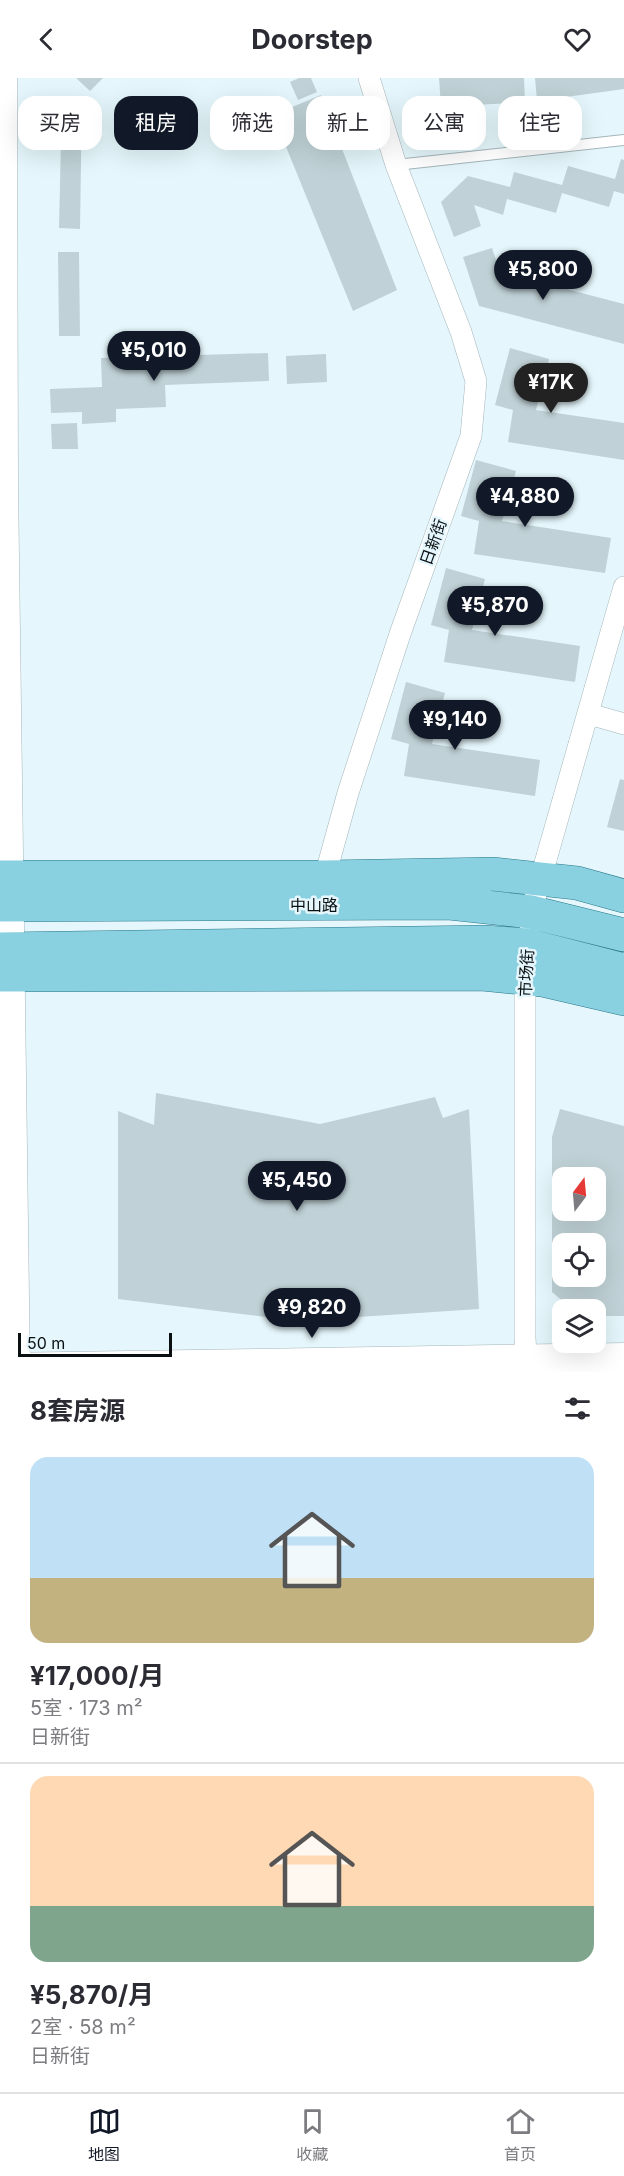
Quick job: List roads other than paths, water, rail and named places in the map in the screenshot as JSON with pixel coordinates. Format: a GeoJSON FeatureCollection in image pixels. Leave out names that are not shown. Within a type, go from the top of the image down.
{"type":"FeatureCollection","features":[{"type":"Feature","properties":{"kind":"main road"},"geometry":{"type":"LineString","coordinates":[[1,78],[3,891],[10,1370],[527,1366],[624,1359]]}},
{"type":"Feature","properties":{"kind":"main road"},"geometry":{"type":"LineString","coordinates":[[3,891],[321,891],[494,874],[577,883],[624,896]]}},
{"type":"Feature","properties":{"kind":"main road","name":"中山路"},"geometry":{"type":"LineString","coordinates":[[321,891],[531,912],[624,935]]}},
{"type":"Feature","properties":{"kind":"main road"},"geometry":{"type":"LineString","coordinates":[[4,962],[278,945],[485,942],[527,945],[624,970]]}},
{"type":"Feature","properties":{"kind":"main road"},"geometry":{"type":"LineString","coordinates":[[177,975],[278,945]]}},
{"type":"Feature","properties":{"kind":"main road"},"geometry":{"type":"LineString","coordinates":[[527,945],[576,975],[624,999]]}},
{"type":"Feature","properties":{"kind":"main road"},"geometry":{"type":"LineString","coordinates":[[4,962],[177,975],[482,974],[542,980],[624,999]]}},
{"type":"Feature","properties":{"kind":"street","name":"日新街"},"geometry":{"type":"LineString","coordinates":[[321,891],[348,794],[396,645],[471,436],[476,381],[461,332],[396,165],[369,78]]}},
{"type":"Feature","properties":{"kind":"street","name":"市场街"},"geometry":{"type":"LineString","coordinates":[[527,1366],[524,978],[531,912],[624,587]]}},
{"type":"Feature","properties":{"kind":"street"},"geometry":{"type":"LineString","coordinates":[[589,714],[624,724]]}},
{"type":"Feature","properties":{"kind":"lane"},"geometry":{"type":"LineString","coordinates":[[396,165],[624,140]]}}]}
